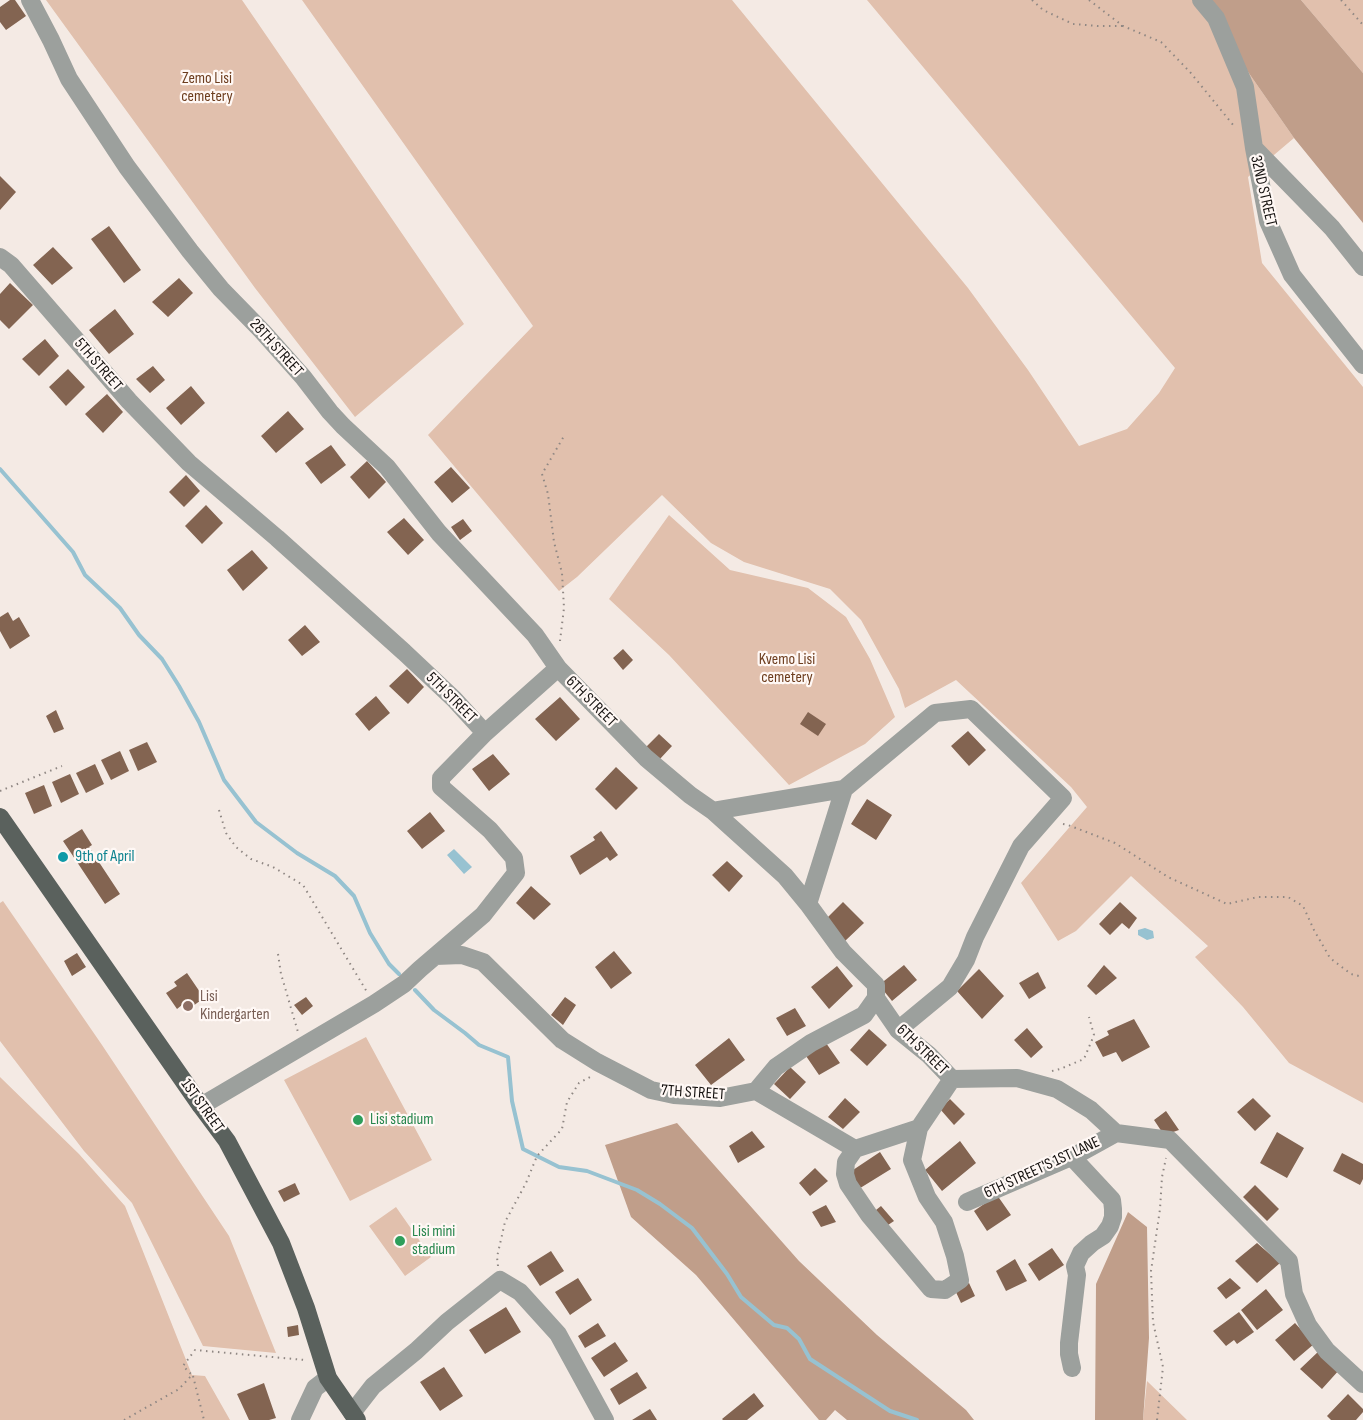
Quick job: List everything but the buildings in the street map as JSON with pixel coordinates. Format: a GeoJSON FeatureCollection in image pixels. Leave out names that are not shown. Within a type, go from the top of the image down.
{"type":"FeatureCollection","features":[{"type":"Feature","properties":{"kind":"main road","name":"1ST STREET"},"geometry":{"type":"LineString","coordinates":[[0,816],[227,1141],[281,1244],[306,1308],[325,1370],[354,1417]]}},
{"type":"Feature","properties":{"kind":"street","name":"28TH STREET"},"geometry":{"type":"LineString","coordinates":[[30,0],[75,88],[132,175],[190,251],[221,289],[276,346],[336,419],[387,467],[439,533],[535,634],[558,668]]}},
{"type":"Feature","properties":{"kind":"street","name":"32ND STREET"},"geometry":{"type":"LineString","coordinates":[[1201,0],[1216,18],[1245,87],[1268,221],[1292,275],[1363,365]]}},
{"type":"Feature","properties":{"kind":"street"},"geometry":{"type":"LineString","coordinates":[[1254,148],[1332,228],[1363,267]]}},
{"type":"Feature","properties":{"kind":"street","name":"5TH STREET"},"geometry":{"type":"LineString","coordinates":[[0,257],[11,265],[129,401],[189,463],[404,652],[454,699],[485,733],[441,778],[441,787],[490,830],[514,858],[516,873],[483,915],[404,984],[201,1106]]}},
{"type":"Feature","properties":{"kind":"street","name":"6TH STREET"},"geometry":{"type":"LineString","coordinates":[[485,733],[558,668],[646,758],[712,812],[784,876],[843,951],[876,986],[876,998],[898,1030],[929,1055],[952,1079],[1017,1078],[1057,1089],[1091,1110],[1116,1133]]}},
{"type":"Feature","properties":{"kind":"street"},"geometry":{"type":"LineString","coordinates":[[712,812],[844,789],[935,713],[971,709],[1063,798],[1021,846],[951,987],[898,1030]]}},
{"type":"Feature","properties":{"kind":"street"},"geometry":{"type":"LineString","coordinates":[[807,904],[844,789]]}},
{"type":"Feature","properties":{"kind":"street","name":"7TH STREET"},"geometry":{"type":"LineString","coordinates":[[435,956],[462,955],[483,962],[562,1040],[608,1068],[651,1090],[674,1095],[720,1098],[756,1091]]}},
{"type":"Feature","properties":{"kind":"street"},"geometry":{"type":"LineString","coordinates":[[855,1149],[756,1091],[776,1067],[811,1043],[864,1015],[876,998]]}},
{"type":"Feature","properties":{"kind":"street"},"geometry":{"type":"LineString","coordinates":[[919,1128],[855,1149],[846,1162],[845,1174],[848,1184],[869,1215],[931,1289],[945,1290],[960,1280],[955,1256],[944,1222],[927,1197],[912,1160],[919,1128],[952,1079]]}},
{"type":"Feature","properties":{"kind":"street"},"geometry":{"type":"LineString","coordinates":[[1116,1133],[1170,1140],[1289,1262],[1294,1294],[1308,1325],[1327,1351],[1363,1384]]}},
{"type":"Feature","properties":{"kind":"street","name":"6TH STREET'S 1ST LANE"},"geometry":{"type":"LineString","coordinates":[[967,1202],[1072,1157],[1116,1133]]}},
{"type":"Feature","properties":{"kind":"street"},"geometry":{"type":"LineString","coordinates":[[1072,1157],[1112,1200],[1113,1209],[1110,1226],[1103,1236],[1081,1253],[1075,1266],[1077,1275],[1069,1354],[1072,1368]]}},
{"type":"Feature","properties":{"kind":"street"},"geometry":{"type":"LineString","coordinates":[[354,1417],[373,1386],[500,1280],[520,1292],[558,1334],[605,1420]]}},
{"type":"Feature","properties":{"kind":"street"},"geometry":{"type":"LineString","coordinates":[[300,1420],[325,1370]]}},
{"type":"Feature","properties":{"kind":"path"},"geometry":{"type":"LineString","coordinates":[[1032,0],[1043,10],[1073,24],[1123,26]]}},
{"type":"Feature","properties":{"kind":"path"},"geometry":{"type":"LineString","coordinates":[[1089,0],[1123,26],[1161,42],[1190,72],[1240,134]]}},
{"type":"Feature","properties":{"kind":"path"},"geometry":{"type":"LineString","coordinates":[[1341,0],[1363,25]]}},
{"type":"Feature","properties":{"kind":"path"},"geometry":{"type":"LineString","coordinates":[[560,643],[564,608],[562,573],[548,494],[542,474],[564,436]]}},
{"type":"Feature","properties":{"kind":"path"},"geometry":{"type":"LineString","coordinates":[[0,791],[62,766]]}},
{"type":"Feature","properties":{"kind":"path"},"geometry":{"type":"LineString","coordinates":[[219,810],[226,833],[236,847],[251,859],[273,867],[303,885],[374,1004]]}},
{"type":"Feature","properties":{"kind":"path"},"geometry":{"type":"LineString","coordinates":[[1041,823],[1068,825],[1114,843],[1168,877],[1227,904],[1258,897],[1287,897],[1303,906],[1330,958],[1351,974],[1363,977]]}},
{"type":"Feature","properties":{"kind":"path"},"geometry":{"type":"LineString","coordinates":[[278,954],[281,974],[303,1046]]}},
{"type":"Feature","properties":{"kind":"path"},"geometry":{"type":"LineString","coordinates":[[1049,1071],[1084,1059],[1094,1035],[1089,1017]]}},
{"type":"Feature","properties":{"kind":"path"},"geometry":{"type":"LineString","coordinates":[[500,1280],[497,1257],[505,1222],[526,1183],[537,1156],[562,1129],[567,1102],[579,1083],[608,1068]]}},
{"type":"Feature","properties":{"kind":"path"},"geometry":{"type":"LineString","coordinates":[[1157,1420],[1163,1367],[1152,1322],[1151,1270],[1162,1177],[1170,1140]]}},
{"type":"Feature","properties":{"kind":"path"},"geometry":{"type":"LineString","coordinates":[[204,1420],[192,1375],[183,1365],[195,1350],[325,1370]]}},
{"type":"Feature","properties":{"kind":"path"},"geometry":{"type":"LineString","coordinates":[[124,1420],[178,1389],[192,1375]]}},
{"type":"Feature","properties":{"kind":"green space","name":"Zemo Lisi cemetery"},"geometry":{"type":"Polygon","coordinates":[[[46,0],[242,0],[464,324],[355,417],[255,288],[46,0]]]}},
{"type":"Feature","properties":{"kind":"green space"},"geometry":{"type":"Polygon","coordinates":[[[302,0],[732,0],[968,288],[1028,370],[1079,446],[1127,429],[1159,393],[1175,368],[867,0],[1198,0],[1294,138],[1248,177],[1262,263],[1363,387],[1363,1103],[1289,1063],[1243,1007],[1195,957],[1208,946],[1131,876],[1076,931],[1058,941],[1021,883],[1087,807],[1071,787],[956,680],[905,708],[899,689],[861,620],[830,589],[744,562],[711,543],[662,495],[577,577],[559,591],[428,435],[533,326],[302,0]]]}},
{"type":"Feature","properties":{"kind":"green space"},"geometry":{"type":"Polygon","coordinates":[[[1301,0],[1363,0],[1363,73],[1301,0]]]}},
{"type":"Feature","properties":{"kind":"green space","name":"Kvemo Lisi cemetery"},"geometry":{"type":"Polygon","coordinates":[[[669,515],[730,570],[808,588],[846,617],[870,659],[895,717],[865,744],[789,785],[669,655],[609,599],[669,515]]]}},
{"type":"Feature","properties":{"kind":"green space"},"geometry":{"type":"Polygon","coordinates":[[[3,901],[229,1236],[276,1353],[203,1346],[132,1203],[84,1151],[0,1041],[0,903],[3,901]]]}},
{"type":"Feature","properties":{"kind":"green space","name":"Lisi stadium"},"geometry":{"type":"Polygon","coordinates":[[[366,1037],[432,1160],[350,1201],[284,1080],[366,1037]]]}},
{"type":"Feature","properties":{"kind":"green space"},"geometry":{"type":"Polygon","coordinates":[[[0,1077],[79,1154],[125,1206],[192,1375],[205,1376],[230,1420],[0,1420],[0,1077]]]}},
{"type":"Feature","properties":{"kind":"green space","name":"Lisi mini stadium"},"geometry":{"type":"Polygon","coordinates":[[[396,1207],[431,1257],[405,1276],[369,1226],[396,1207]]]}},
{"type":"Feature","properties":{"kind":"green space"},"geometry":{"type":"Polygon","coordinates":[[[1147,1381],[1187,1420],[1143,1420],[1147,1381]]]}},
{"type":"Feature","properties":{"kind":"shaded area"},"geometry":{"type":"Polygon","coordinates":[[[1198,0],[1301,0],[1363,73],[1363,223],[1294,138],[1198,0]]]}},
{"type":"Feature","properties":{"kind":"shaded area"},"geometry":{"type":"Polygon","coordinates":[[[677,1123],[799,1261],[877,1335],[966,1410],[974,1420],[847,1420],[835,1410],[826,1420],[819,1420],[696,1275],[631,1217],[605,1145],[677,1123]]]}},
{"type":"Feature","properties":{"kind":"shaded area"},"geometry":{"type":"Polygon","coordinates":[[[1128,1212],[1147,1227],[1149,1338],[1143,1420],[1095,1420],[1096,1284],[1128,1212]]]}},
{"type":"Feature","properties":{"kind":"water"},"geometry":{"type":"Polygon","coordinates":[[[454,849],[472,867],[464,874],[447,855],[454,849]]]}},
{"type":"Feature","properties":{"kind":"water"},"geometry":{"type":"Polygon","coordinates":[[[1145,928],[1153,931],[1154,938],[1147,940],[1138,935],[1138,930],[1145,928]]]}},
{"type":"Feature","properties":{"kind":"waterway"},"geometry":{"type":"LineString","coordinates":[[0,469],[73,552],[85,575],[120,608],[139,635],[162,659],[199,722],[224,780],[256,822],[297,853],[335,876],[354,896],[370,933],[389,964],[399,974]]}},
{"type":"Feature","properties":{"kind":"waterway"},"geometry":{"type":"LineString","coordinates":[[415,990],[434,1010],[479,1045],[508,1057],[512,1101],[523,1149],[559,1167],[587,1171],[637,1190],[660,1204],[692,1228],[727,1274],[741,1297],[774,1325],[787,1328],[799,1339],[810,1359],[890,1411],[917,1420]]}},
{"type":"Feature","properties":{"kind":"place","name":"9th of April"},"geometry":{"type":"Point","coordinates":[63,857]}},
{"type":"Feature","properties":{"kind":"place","name":"Lisi Kindergarten"},"geometry":{"type":"Point","coordinates":[188,1006]}},
{"type":"Feature","properties":{"kind":"place","name":"Lisi stadium"},"geometry":{"type":"Point","coordinates":[358,1120]}},
{"type":"Feature","properties":{"kind":"place","name":"Lisi mini stadium"},"geometry":{"type":"Point","coordinates":[400,1241]}}]}
